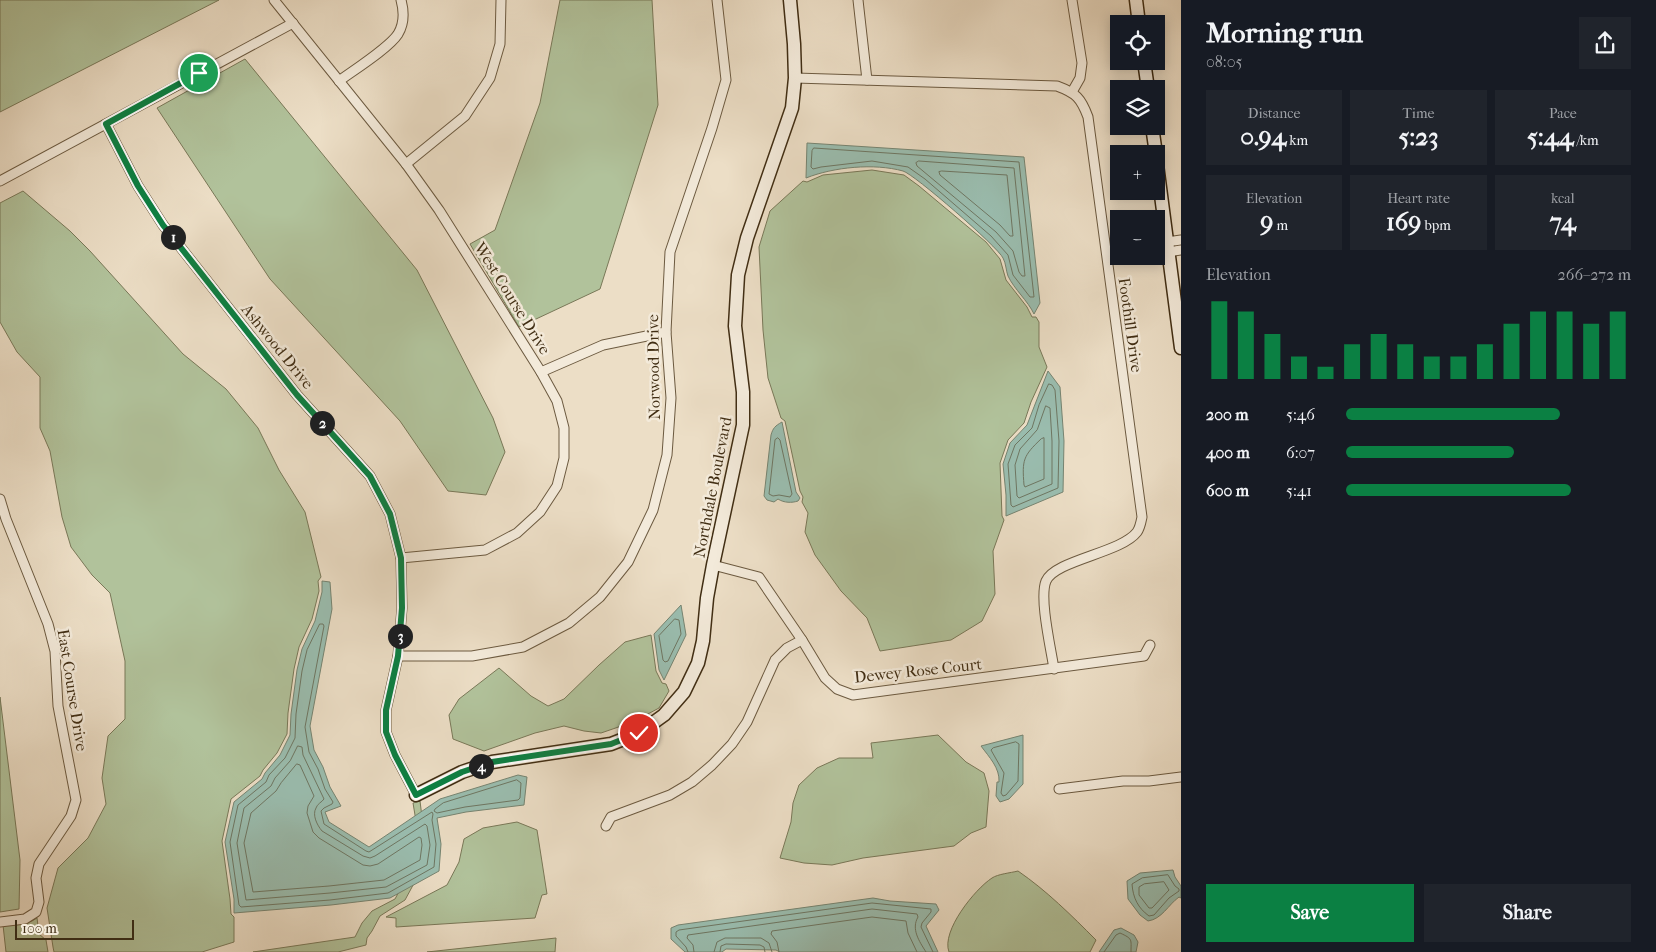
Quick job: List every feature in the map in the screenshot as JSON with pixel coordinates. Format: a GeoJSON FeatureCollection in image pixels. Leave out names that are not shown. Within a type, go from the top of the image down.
{"type":"FeatureCollection","features":[{"type":"Feature","properties":{"kind":"street","name":"West Course Drive"},"geometry":{"type":"LineString","coordinates":[[274,0],[406,164],[439,210],[541,372],[557,401],[564,428],[564,458],[557,486],[540,512],[517,533],[485,550],[401,558]]}},
{"type":"Feature","properties":{"kind":"street"},"geometry":{"type":"LineString","coordinates":[[339,81],[388,45],[398,34],[403,21],[402,0]]}},
{"type":"Feature","properties":{"kind":"street"},"geometry":{"type":"LineString","coordinates":[[406,164],[464,116],[490,78],[500,44],[501,0]]}},
{"type":"Feature","properties":{"kind":"street","name":"Norwood Drive"},"geometry":{"type":"LineString","coordinates":[[398,656],[472,656],[523,647],[569,622],[600,597],[628,562],[653,510],[667,455],[671,398],[666,332],[670,252],[712,128],[726,80],[717,0]]}},
{"type":"Feature","properties":{"kind":"street","name":"Northdale Boulevard"},"geometry":{"type":"LineString","coordinates":[[416,795],[462,772],[492,762],[611,744],[639,733],[664,715],[684,692],[698,663],[703,641],[707,598],[713,565],[743,425],[743,392],[734,326],[738,275],[747,238],[792,108],[795,78],[790,0]]}},
{"type":"Feature","properties":{"kind":"street"},"geometry":{"type":"LineString","coordinates":[[858,0],[867,80]]}},
{"type":"Feature","properties":{"kind":"street"},"geometry":{"type":"LineString","coordinates":[[795,78],[1056,86],[1072,92],[1080,78],[1082,63],[1072,0]]}},
{"type":"Feature","properties":{"kind":"street"},"geometry":{"type":"LineString","coordinates":[[1136,0],[1138,15]]}},
{"type":"Feature","properties":{"kind":"street"},"geometry":{"type":"LineString","coordinates":[[0,181],[293,23]]}},
{"type":"Feature","properties":{"kind":"street","name":"Foothill Drive"},"geometry":{"type":"LineString","coordinates":[[1054,669],[1043,595],[1047,580],[1057,570],[1129,540],[1138,530],[1142,517],[1088,117],[1082,102],[1072,92]]}},
{"type":"Feature","properties":{"kind":"street","name":"Ashwood Drive"},"geometry":{"type":"LineString","coordinates":[[106,124],[138,186],[163,225],[297,395],[370,476],[390,514],[401,558],[402,608],[398,656],[386,710],[386,732],[395,755],[416,795]]}},
{"type":"Feature","properties":{"kind":"street"},"geometry":{"type":"LineString","coordinates":[[1164,200],[1172,248],[1181,348]]}},
{"type":"Feature","properties":{"kind":"street"},"geometry":{"type":"LineString","coordinates":[[1172,248],[1181,240]]}},
{"type":"Feature","properties":{"kind":"street"},"geometry":{"type":"LineString","coordinates":[[541,372],[603,345],[666,332]]}},
{"type":"Feature","properties":{"kind":"street","name":"East Course Drive"},"geometry":{"type":"LineString","coordinates":[[0,499],[6,519],[48,624],[55,651],[58,706],[76,800],[71,816],[39,864],[36,878],[39,902],[36,912],[25,919],[0,922]]}},
{"type":"Feature","properties":{"kind":"street","name":"Dewey Rose Court"},"geometry":{"type":"LineString","coordinates":[[713,565],[759,577],[802,640],[825,678],[837,689],[853,695],[1144,656],[1150,645]]}},
{"type":"Feature","properties":{"kind":"street"},"geometry":{"type":"LineString","coordinates":[[606,826],[611,817],[670,795],[692,782],[712,765],[732,744],[747,722],[775,660],[787,648],[802,640]]}},
{"type":"Feature","properties":{"kind":"street"},"geometry":{"type":"LineString","coordinates":[[1059,790],[1122,781],[1149,781],[1181,777]]}},
{"type":"Feature","properties":{"kind":"shaded area"},"geometry":{"type":"Polygon","coordinates":[[[0,0],[219,0],[0,112],[0,0]]]}},
{"type":"Feature","properties":{"kind":"shaded area"},"geometry":{"type":"Polygon","coordinates":[[[560,0],[652,0],[658,105],[600,289],[519,327],[470,244],[495,230],[540,103],[560,0]]]}},
{"type":"Feature","properties":{"kind":"shaded area"},"geometry":{"type":"Polygon","coordinates":[[[245,59],[417,270],[493,418],[505,452],[486,495],[448,491],[400,421],[270,279],[157,108],[245,59]]]}},
{"type":"Feature","properties":{"kind":"shaded area"},"geometry":{"type":"Polygon","coordinates":[[[872,170],[904,175],[986,242],[1000,259],[1006,280],[1027,307],[1032,317],[1036,317],[1039,322],[1039,347],[1047,367],[1031,402],[1024,423],[1008,440],[1000,463],[1002,516],[1004,520],[993,551],[995,594],[982,621],[951,640],[880,651],[867,618],[841,591],[815,555],[805,532],[808,513],[802,502],[803,497],[800,491],[785,421],[781,418],[768,378],[763,330],[759,247],[770,211],[803,181],[807,182],[823,175],[872,170]]]}},
{"type":"Feature","properties":{"kind":"shaded area"},"geometry":{"type":"Polygon","coordinates":[[[23,191],[70,231],[90,251],[183,354],[226,389],[258,428],[279,470],[305,512],[321,577],[318,581],[319,591],[312,619],[299,647],[294,669],[287,734],[277,753],[260,776],[231,799],[222,841],[231,914],[234,917],[234,942],[202,952],[54,952],[47,908],[58,868],[88,838],[106,804],[102,778],[108,736],[125,719],[125,661],[110,593],[92,575],[71,547],[62,517],[50,451],[40,428],[40,377],[17,352],[0,322],[0,203],[23,191]]]}},
{"type":"Feature","properties":{"kind":"shaded area"},"geometry":{"type":"Polygon","coordinates":[[[651,635],[656,671],[662,683],[666,684],[669,691],[659,708],[633,722],[601,733],[564,726],[535,733],[484,751],[453,739],[449,715],[459,699],[499,668],[531,696],[548,706],[564,699],[625,642],[651,635]]]}},
{"type":"Feature","properties":{"kind":"shaded area"},"geometry":{"type":"Polygon","coordinates":[[[0,697],[20,860],[19,909],[0,912],[0,697]]]}},
{"type":"Feature","properties":{"kind":"shaded area"},"geometry":{"type":"Polygon","coordinates":[[[938,735],[966,762],[984,773],[989,791],[986,827],[971,833],[954,846],[863,858],[832,865],[804,863],[780,858],[791,822],[793,803],[799,785],[817,768],[839,758],[873,758],[871,743],[938,735]]]}},
{"type":"Feature","properties":{"kind":"shaded area"},"geometry":{"type":"Polygon","coordinates":[[[420,801],[422,817],[432,850],[405,900],[380,916],[367,938],[366,945],[338,952],[253,952],[355,937],[362,923],[372,911],[395,899],[421,851],[413,803],[420,801]]]}},
{"type":"Feature","properties":{"kind":"shaded area"},"geometry":{"type":"Polygon","coordinates":[[[517,822],[537,830],[547,894],[542,895],[535,918],[396,927],[396,918],[386,917],[447,885],[459,862],[464,839],[483,828],[517,822]]]}},
{"type":"Feature","properties":{"kind":"shaded area"},"geometry":{"type":"Polygon","coordinates":[[[1018,871],[1049,895],[1096,940],[1090,952],[949,952],[950,933],[955,922],[977,891],[992,878],[1018,871]]]}},
{"type":"Feature","properties":{"kind":"shaded area"},"geometry":{"type":"Polygon","coordinates":[[[37,918],[39,934],[46,940],[48,952],[6,952],[3,925],[32,921],[37,918]]]}},
{"type":"Feature","properties":{"kind":"shaded area"},"geometry":{"type":"Polygon","coordinates":[[[556,938],[555,952],[427,952],[556,938]]]}},
{"type":"Feature","properties":{"kind":"water"},"geometry":{"type":"Polygon","coordinates":[[[807,143],[1024,157],[1040,303],[1034,314],[1007,274],[1004,260],[998,251],[923,184],[903,171],[880,167],[854,167],[829,171],[806,178],[807,143]]]}},
{"type":"Feature","properties":{"kind":"water"},"geometry":{"type":"Polygon","coordinates":[[[1048,371],[1060,387],[1064,441],[1063,492],[1006,516],[1003,464],[1010,443],[1027,425],[1048,371]]]}},
{"type":"Feature","properties":{"kind":"water"},"geometry":{"type":"Polygon","coordinates":[[[782,422],[796,492],[800,498],[798,501],[793,502],[785,502],[778,499],[774,502],[767,500],[764,496],[771,435],[775,427],[782,422]]]}},
{"type":"Feature","properties":{"kind":"water"},"geometry":{"type":"Polygon","coordinates":[[[322,581],[330,582],[332,609],[310,726],[314,750],[323,767],[330,787],[341,806],[325,812],[329,822],[369,847],[440,799],[518,775],[527,777],[524,805],[466,812],[437,818],[441,844],[439,871],[390,898],[234,913],[234,899],[225,842],[234,802],[262,779],[280,755],[290,735],[297,670],[302,649],[315,621],[322,592],[322,581]]]}},
{"type":"Feature","properties":{"kind":"water"},"geometry":{"type":"Polygon","coordinates":[[[681,605],[686,635],[664,680],[659,670],[654,634],[681,605]]]}},
{"type":"Feature","properties":{"kind":"water"},"geometry":{"type":"Polygon","coordinates":[[[1023,735],[1023,784],[1009,799],[1000,802],[996,796],[997,782],[999,782],[998,772],[981,746],[1023,735]]]}},
{"type":"Feature","properties":{"kind":"water"},"geometry":{"type":"Polygon","coordinates":[[[1173,870],[1181,886],[1181,898],[1179,897],[1175,900],[1157,918],[1148,921],[1140,915],[1128,899],[1127,881],[1140,873],[1173,870]]]}},
{"type":"Feature","properties":{"kind":"water"},"geometry":{"type":"Polygon","coordinates":[[[873,898],[936,904],[939,910],[926,926],[938,952],[780,952],[776,950],[726,949],[722,952],[685,952],[671,939],[671,928],[678,925],[873,898]]]}},
{"type":"Feature","properties":{"kind":"water"},"geometry":{"type":"Polygon","coordinates":[[[1121,928],[1134,935],[1138,942],[1136,952],[1099,952],[1114,930],[1121,928]]]}},
{"type":"Feature","properties":{"kind":"route"},"geometry":{"type":"LineString","coordinates":[[199,73],[106,124],[138,186],[163,225],[297,395],[370,476],[390,514],[401,558],[402,608],[398,656],[386,710],[386,732],[395,755],[416,795],[462,772],[492,762],[611,744],[639,733]]}}]}
